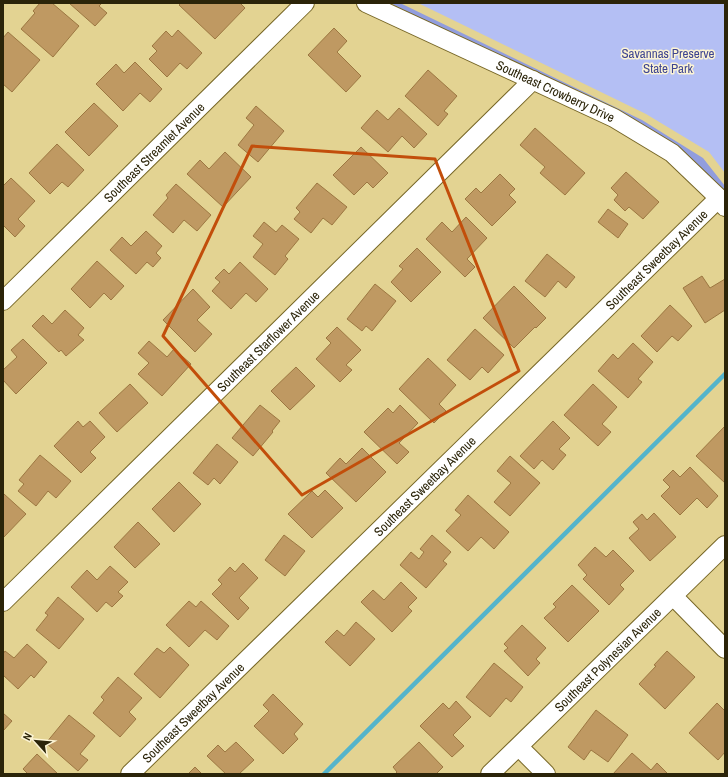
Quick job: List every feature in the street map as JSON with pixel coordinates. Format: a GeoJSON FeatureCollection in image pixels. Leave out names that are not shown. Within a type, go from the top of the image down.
{"type":"FeatureCollection","features":[{"type":"Feature","properties":{"kind":"street","name":"Southeast Streamlet Avenue"},"geometry":{"type":"LineString","coordinates":[[3,301],[305,3]]}},
{"type":"Feature","properties":{"kind":"street","name":"Southeast Crowberry Drive"},"geometry":{"type":"LineString","coordinates":[[366,3],[614,118],[672,153],[722,202]]}},
{"type":"Feature","properties":{"kind":"street","name":"Southeast Starflower Avenue"},"geometry":{"type":"LineString","coordinates":[[3,602],[533,80]]}},
{"type":"Feature","properties":{"kind":"street","name":"Southeast Sweetbay Avenue"},"geometry":{"type":"LineString","coordinates":[[130,774],[722,202]]}},
{"type":"Feature","properties":{"kind":"street","name":"Southeast Polynesian Avenue"},"geometry":{"type":"LineString","coordinates":[[490,774],[725,545]]}},
{"type":"Feature","properties":{"kind":"street"},"geometry":{"type":"LineString","coordinates":[[673,596],[725,649]]}},
{"type":"Feature","properties":{"kind":"street"},"geometry":{"type":"LineString","coordinates":[[519,747],[546,774]]}},
{"type":"Feature","properties":{"kind":"highlighted area"},"geometry":{"type":"Polygon","coordinates":[[[252,146],[435,159],[519,371],[302,495],[163,336],[252,146]]]}},
{"type":"Feature","properties":{"kind":"green space","name":"Savannas Preserve State Park"},"geometry":{"type":"Polygon","coordinates":[[[418,3],[725,3],[725,173],[709,152],[646,114],[418,3]]]}},
{"type":"Feature","properties":{"kind":"shaded area"},"geometry":{"type":"Polygon","coordinates":[[[390,3],[400,3],[642,120],[703,158],[725,186],[725,192],[538,74],[533,69],[531,70],[454,35],[390,3]]]}},
{"type":"Feature","properties":{"kind":"building"},"geometry":{"type":"Polygon","coordinates":[[[40,3],[52,3],[79,26],[53,57],[21,29],[35,13],[33,11],[40,3]]]}},
{"type":"Feature","properties":{"kind":"building"},"geometry":{"type":"Polygon","coordinates":[[[69,3],[102,3],[99,6],[107,13],[95,26],[69,3]]]}},
{"type":"Feature","properties":{"kind":"building"},"geometry":{"type":"Polygon","coordinates":[[[181,3],[240,3],[245,8],[215,39],[179,5],[181,3]]]}},
{"type":"Feature","properties":{"kind":"building"},"geometry":{"type":"Polygon","coordinates":[[[334,28],[347,41],[337,52],[361,76],[346,92],[308,55],[334,28]]]}},
{"type":"Feature","properties":{"kind":"building"},"geometry":{"type":"Polygon","coordinates":[[[178,30],[202,53],[187,69],[180,63],[167,77],[149,59],[157,51],[152,46],[166,31],[172,37],[178,30]]]}},
{"type":"Feature","properties":{"kind":"building"},"geometry":{"type":"Polygon","coordinates":[[[8,32],[40,60],[12,92],[3,84],[3,38],[8,32]]]}},
{"type":"Feature","properties":{"kind":"building"},"geometry":{"type":"Polygon","coordinates":[[[135,62],[162,89],[150,102],[140,93],[123,111],[96,84],[116,64],[124,73],[135,62]]]}},
{"type":"Feature","properties":{"kind":"building"},"geometry":{"type":"Polygon","coordinates":[[[428,70],[457,96],[444,111],[448,114],[438,126],[405,96],[428,70]]]}},
{"type":"Feature","properties":{"kind":"building"},"geometry":{"type":"Polygon","coordinates":[[[94,103],[118,126],[89,156],[65,132],[94,103]]]}},
{"type":"Feature","properties":{"kind":"building"},"geometry":{"type":"Polygon","coordinates":[[[256,106],[284,131],[258,162],[238,145],[254,125],[246,118],[256,106]]]}},
{"type":"Feature","properties":{"kind":"building"},"geometry":{"type":"Polygon","coordinates":[[[399,108],[427,134],[414,148],[402,136],[388,152],[361,128],[377,110],[388,120],[399,108]]]}},
{"type":"Feature","properties":{"kind":"building"},"geometry":{"type":"Polygon","coordinates":[[[535,128],[585,173],[565,195],[540,173],[545,167],[520,145],[535,128]]]}},
{"type":"Feature","properties":{"kind":"building"},"geometry":{"type":"Polygon","coordinates":[[[57,144],[84,170],[68,187],[62,182],[50,194],[29,173],[57,144]]]}},
{"type":"Feature","properties":{"kind":"building"},"geometry":{"type":"Polygon","coordinates":[[[361,147],[388,173],[373,188],[367,182],[354,195],[333,175],[361,147]]]}},
{"type":"Feature","properties":{"kind":"building"},"geometry":{"type":"Polygon","coordinates":[[[225,152],[251,177],[223,207],[187,174],[200,160],[209,169],[225,152]]]}},
{"type":"Feature","properties":{"kind":"building"},"geometry":{"type":"Polygon","coordinates":[[[626,172],[659,202],[643,219],[629,207],[625,211],[614,200],[618,195],[611,188],[626,172]]]}},
{"type":"Feature","properties":{"kind":"building"},"geometry":{"type":"Polygon","coordinates":[[[500,174],[515,189],[509,195],[516,202],[492,226],[465,199],[476,188],[481,193],[500,174]]]}},
{"type":"Feature","properties":{"kind":"building"},"geometry":{"type":"Polygon","coordinates":[[[11,178],[35,201],[18,219],[25,226],[15,237],[3,225],[3,186],[11,178]]]}},
{"type":"Feature","properties":{"kind":"building"},"geometry":{"type":"Polygon","coordinates":[[[317,183],[347,207],[332,225],[323,218],[311,233],[294,219],[300,212],[296,208],[317,183]]]}},
{"type":"Feature","properties":{"kind":"building"},"geometry":{"type":"Polygon","coordinates":[[[176,184],[211,215],[197,231],[184,220],[173,233],[153,215],[168,198],[166,195],[176,184]]]}},
{"type":"Feature","properties":{"kind":"building"},"geometry":{"type":"Polygon","coordinates":[[[608,209],[628,224],[618,238],[598,222],[608,209]]]}},
{"type":"Feature","properties":{"kind":"building"},"geometry":{"type":"Polygon","coordinates":[[[466,217],[487,238],[467,259],[475,267],[465,277],[426,239],[442,222],[452,232],[466,217]]]}},
{"type":"Feature","properties":{"kind":"building"},"geometry":{"type":"Polygon","coordinates":[[[264,222],[276,232],[282,225],[299,239],[285,256],[288,259],[275,275],[253,257],[263,244],[253,236],[264,222]]]}},
{"type":"Feature","properties":{"kind":"building"},"geometry":{"type":"Polygon","coordinates":[[[146,231],[162,246],[156,253],[161,258],[153,267],[147,262],[136,274],[110,250],[122,237],[131,246],[146,231]]]}},
{"type":"Feature","properties":{"kind":"building"},"geometry":{"type":"Polygon","coordinates":[[[417,248],[441,272],[411,302],[391,282],[403,269],[399,266],[417,248]]]}},
{"type":"Feature","properties":{"kind":"building"},"geometry":{"type":"Polygon","coordinates":[[[547,254],[575,277],[566,288],[558,281],[545,297],[525,281],[547,254]]]}},
{"type":"Feature","properties":{"kind":"building"},"geometry":{"type":"Polygon","coordinates":[[[97,261],[124,286],[111,300],[104,293],[90,308],[71,289],[97,261]]]}},
{"type":"Feature","properties":{"kind":"building"},"geometry":{"type":"Polygon","coordinates":[[[240,262],[268,289],[256,302],[246,293],[231,309],[212,291],[220,282],[215,278],[224,269],[229,274],[240,262]]]}},
{"type":"Feature","properties":{"kind":"building"},"geometry":{"type":"Polygon","coordinates":[[[702,276],[710,288],[725,279],[725,310],[705,323],[683,288],[702,276]]]}},
{"type":"Feature","properties":{"kind":"building"},"geometry":{"type":"Polygon","coordinates":[[[375,284],[396,301],[372,331],[366,326],[362,331],[347,319],[375,284]]]}},
{"type":"Feature","properties":{"kind":"building"},"geometry":{"type":"Polygon","coordinates":[[[514,286],[546,318],[514,348],[483,318],[514,286]]]}},
{"type":"Feature","properties":{"kind":"building"},"geometry":{"type":"Polygon","coordinates":[[[193,289],[210,307],[197,320],[212,334],[195,352],[163,320],[193,289]]]}},
{"type":"Feature","properties":{"kind":"building"},"geometry":{"type":"Polygon","coordinates":[[[670,305],[692,326],[678,341],[672,336],[657,352],[641,336],[670,305]]]}},
{"type":"Feature","properties":{"kind":"building"},"geometry":{"type":"Polygon","coordinates":[[[65,310],[84,328],[78,335],[84,340],[66,356],[61,350],[59,352],[32,326],[43,315],[52,324],[65,310]]]}},
{"type":"Feature","properties":{"kind":"building"},"geometry":{"type":"Polygon","coordinates":[[[337,327],[361,350],[346,365],[352,370],[340,382],[316,359],[331,343],[326,338],[337,327]]]}},
{"type":"Feature","properties":{"kind":"building"},"geometry":{"type":"Polygon","coordinates":[[[475,329],[504,355],[488,373],[482,367],[470,380],[447,360],[475,329]]]}},
{"type":"Feature","properties":{"kind":"building"},"geometry":{"type":"Polygon","coordinates":[[[23,339],[47,363],[16,394],[3,380],[3,370],[17,357],[11,350],[23,339]]]}},
{"type":"Feature","properties":{"kind":"building"},"geometry":{"type":"Polygon","coordinates":[[[149,341],[167,357],[174,349],[191,364],[162,396],[138,374],[149,363],[138,353],[149,341]]]}},
{"type":"Feature","properties":{"kind":"building"},"geometry":{"type":"Polygon","coordinates":[[[633,343],[653,362],[638,379],[642,382],[628,398],[598,371],[613,354],[618,359],[633,343]]]}},
{"type":"Feature","properties":{"kind":"building"},"geometry":{"type":"Polygon","coordinates":[[[428,358],[456,385],[439,404],[446,411],[434,423],[399,389],[428,358]]]}},
{"type":"Feature","properties":{"kind":"building"},"geometry":{"type":"Polygon","coordinates":[[[296,367],[315,386],[290,410],[271,391],[296,367]]]}},
{"type":"Feature","properties":{"kind":"building"},"geometry":{"type":"Polygon","coordinates":[[[130,384],[148,403],[117,432],[99,413],[130,384]]]}},
{"type":"Feature","properties":{"kind":"building"},"geometry":{"type":"Polygon","coordinates":[[[593,384],[617,407],[602,424],[611,432],[598,446],[564,415],[593,384]]]}},
{"type":"Feature","properties":{"kind":"building"},"geometry":{"type":"Polygon","coordinates":[[[260,405],[280,421],[253,456],[232,438],[260,405]]]}},
{"type":"Feature","properties":{"kind":"building"},"geometry":{"type":"Polygon","coordinates":[[[400,405],[418,423],[399,443],[409,452],[397,464],[364,432],[388,408],[393,413],[400,405]]]}},
{"type":"Feature","properties":{"kind":"building"},"geometry":{"type":"Polygon","coordinates":[[[78,421],[83,427],[90,421],[105,437],[90,452],[96,458],[81,473],[54,446],[78,421]]]}},
{"type":"Feature","properties":{"kind":"building"},"geometry":{"type":"Polygon","coordinates":[[[553,421],[570,438],[559,449],[566,455],[553,470],[542,460],[534,469],[520,456],[553,421]]]}},
{"type":"Feature","properties":{"kind":"building"},"geometry":{"type":"Polygon","coordinates":[[[725,426],[725,483],[696,456],[725,426]]]}},
{"type":"Feature","properties":{"kind":"building"},"geometry":{"type":"Polygon","coordinates":[[[217,444],[238,462],[220,484],[214,478],[208,485],[193,473],[217,444]]]}},
{"type":"Feature","properties":{"kind":"building"},"geometry":{"type":"Polygon","coordinates":[[[362,448],[386,472],[356,502],[326,473],[340,458],[346,464],[362,448]]]}},
{"type":"Feature","properties":{"kind":"building"},"geometry":{"type":"Polygon","coordinates":[[[40,455],[71,481],[56,498],[48,491],[36,506],[18,491],[24,484],[19,480],[40,455]]]}},
{"type":"Feature","properties":{"kind":"building"},"geometry":{"type":"Polygon","coordinates":[[[510,456],[540,483],[510,516],[494,502],[511,483],[497,471],[510,456]]]}},
{"type":"Feature","properties":{"kind":"building"},"geometry":{"type":"Polygon","coordinates":[[[690,467],[718,496],[707,508],[697,498],[680,515],[661,496],[670,487],[663,480],[673,470],[680,477],[690,467]]]}},
{"type":"Feature","properties":{"kind":"building"},"geometry":{"type":"Polygon","coordinates":[[[179,482],[201,504],[174,532],[152,509],[179,482]]]}},
{"type":"Feature","properties":{"kind":"building"},"geometry":{"type":"Polygon","coordinates":[[[325,490],[343,508],[312,538],[288,514],[312,491],[318,497],[325,490]]]}},
{"type":"Feature","properties":{"kind":"building"},"geometry":{"type":"Polygon","coordinates":[[[4,494],[26,514],[3,538],[3,495],[4,494]]]}},
{"type":"Feature","properties":{"kind":"building"},"geometry":{"type":"Polygon","coordinates":[[[468,495],[509,532],[494,549],[481,537],[468,551],[446,531],[461,515],[455,510],[468,495]]]}},
{"type":"Feature","properties":{"kind":"building"},"geometry":{"type":"Polygon","coordinates":[[[654,513],[676,537],[650,561],[629,538],[639,529],[633,522],[642,514],[647,520],[654,513]]]}},
{"type":"Feature","properties":{"kind":"building"},"geometry":{"type":"Polygon","coordinates":[[[138,522],[160,544],[135,568],[114,547],[138,522]]]}},
{"type":"Feature","properties":{"kind":"building"},"geometry":{"type":"Polygon","coordinates":[[[284,535],[305,551],[285,576],[265,560],[284,535]]]}},
{"type":"Feature","properties":{"kind":"building"},"geometry":{"type":"Polygon","coordinates":[[[432,535],[451,552],[443,561],[447,564],[426,588],[400,565],[411,552],[419,559],[424,552],[420,549],[432,535]]]}},
{"type":"Feature","properties":{"kind":"building"},"geometry":{"type":"Polygon","coordinates":[[[595,547],[606,557],[613,550],[634,571],[620,585],[624,589],[609,605],[583,579],[587,575],[578,565],[595,547]]]}},
{"type":"Feature","properties":{"kind":"building"},"geometry":{"type":"Polygon","coordinates":[[[243,563],[258,578],[239,598],[249,608],[238,620],[212,594],[222,584],[218,580],[230,567],[235,572],[243,563]]]}},
{"type":"Feature","properties":{"kind":"building"},"geometry":{"type":"Polygon","coordinates":[[[110,566],[128,582],[118,592],[123,596],[112,607],[106,602],[97,612],[71,587],[87,570],[97,580],[110,566]]]}},
{"type":"Feature","properties":{"kind":"building"},"geometry":{"type":"Polygon","coordinates":[[[401,582],[417,598],[408,607],[412,611],[392,632],[361,602],[373,590],[384,600],[401,582]]]}},
{"type":"Feature","properties":{"kind":"building"},"geometry":{"type":"Polygon","coordinates":[[[572,585],[599,611],[568,642],[544,618],[556,607],[553,604],[572,585]]]}},
{"type":"Feature","properties":{"kind":"building"},"geometry":{"type":"Polygon","coordinates":[[[58,597],[84,619],[59,649],[36,630],[48,615],[45,613],[58,597]]]}},
{"type":"Feature","properties":{"kind":"building"},"geometry":{"type":"Polygon","coordinates":[[[189,601],[196,607],[201,601],[229,626],[217,640],[205,630],[189,647],[166,625],[189,601]]]}},
{"type":"Feature","properties":{"kind":"building"},"geometry":{"type":"Polygon","coordinates":[[[356,622],[375,639],[350,666],[325,642],[337,630],[344,636],[356,622]]]}},
{"type":"Feature","properties":{"kind":"building"},"geometry":{"type":"Polygon","coordinates":[[[522,625],[546,648],[536,659],[540,663],[528,676],[504,651],[508,648],[504,644],[522,625]]]}},
{"type":"Feature","properties":{"kind":"building"},"geometry":{"type":"Polygon","coordinates":[[[27,644],[47,662],[34,678],[31,675],[18,689],[3,675],[3,654],[5,651],[14,658],[27,644]]]}},
{"type":"Feature","properties":{"kind":"building"},"geometry":{"type":"Polygon","coordinates":[[[170,647],[189,665],[160,698],[134,674],[157,648],[164,653],[170,647]]]}},
{"type":"Feature","properties":{"kind":"building"},"geometry":{"type":"Polygon","coordinates":[[[667,651],[695,677],[665,709],[639,684],[656,666],[654,665],[667,651]]]}},
{"type":"Feature","properties":{"kind":"building"},"geometry":{"type":"Polygon","coordinates":[[[494,663],[523,687],[511,702],[506,698],[490,717],[466,697],[494,663]]]}},
{"type":"Feature","properties":{"kind":"building"},"geometry":{"type":"Polygon","coordinates":[[[118,677],[142,698],[129,712],[136,719],[120,737],[93,713],[104,700],[101,697],[118,677]]]}},
{"type":"Feature","properties":{"kind":"building"},"geometry":{"type":"Polygon","coordinates":[[[273,694],[303,724],[294,734],[298,739],[283,754],[254,726],[269,711],[263,705],[273,694]]]}},
{"type":"Feature","properties":{"kind":"building"},"geometry":{"type":"Polygon","coordinates":[[[456,701],[471,717],[453,735],[464,746],[452,757],[420,726],[443,703],[449,709],[456,701]]]}},
{"type":"Feature","properties":{"kind":"building"},"geometry":{"type":"Polygon","coordinates":[[[717,703],[725,711],[725,752],[718,760],[689,733],[717,703]]]}},
{"type":"Feature","properties":{"kind":"building"},"geometry":{"type":"Polygon","coordinates":[[[596,710],[628,735],[608,762],[591,750],[584,760],[568,747],[596,710]]]}},
{"type":"Feature","properties":{"kind":"building"},"geometry":{"type":"Polygon","coordinates":[[[3,713],[12,721],[3,731],[3,713]]]}},
{"type":"Feature","properties":{"kind":"building"},"geometry":{"type":"Polygon","coordinates":[[[69,715],[95,736],[80,754],[88,760],[78,771],[46,743],[69,715]]]}},
{"type":"Feature","properties":{"kind":"building"},"geometry":{"type":"Polygon","coordinates":[[[236,742],[254,760],[239,774],[226,774],[207,756],[218,745],[225,752],[236,742]]]}},
{"type":"Feature","properties":{"kind":"building"},"geometry":{"type":"Polygon","coordinates":[[[419,742],[443,767],[436,774],[395,774],[397,772],[393,767],[419,742]]]}},
{"type":"Feature","properties":{"kind":"building"},"geometry":{"type":"Polygon","coordinates":[[[632,753],[651,770],[657,763],[668,774],[613,774],[632,753]]]}},
{"type":"Feature","properties":{"kind":"building"},"geometry":{"type":"Polygon","coordinates":[[[37,754],[58,774],[28,774],[23,769],[37,754]]]}},
{"type":"Feature","properties":{"kind":"building"},"geometry":{"type":"Polygon","coordinates":[[[195,767],[202,774],[188,774],[195,767]]]}},
{"type":"Feature","properties":{"kind":"waterway"},"geometry":{"type":"LineString","coordinates":[[324,774],[725,374]]}}]}
